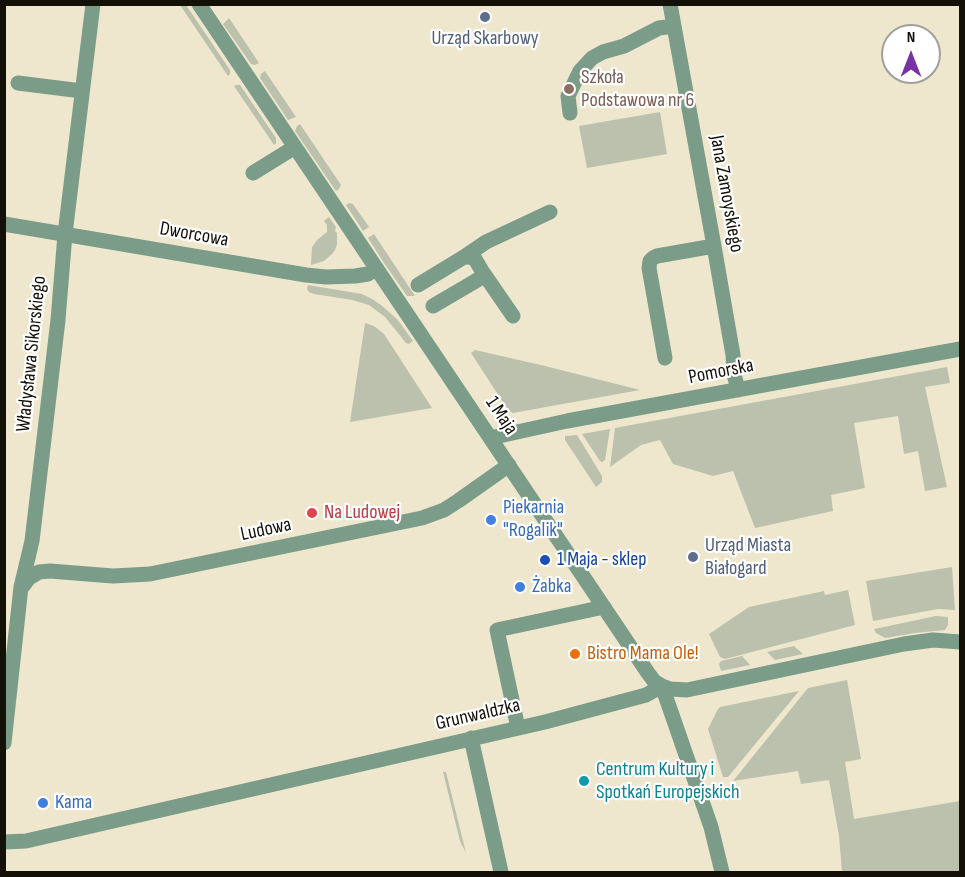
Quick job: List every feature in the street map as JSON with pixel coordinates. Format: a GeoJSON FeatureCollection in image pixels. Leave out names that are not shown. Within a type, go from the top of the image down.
{"type":"FeatureCollection","features":[{"type":"Feature","properties":{"kind":"street","name":"Władysława Sikorskiego"},"geometry":{"type":"LineString","coordinates":[[4,742],[10,648],[32,541],[58,320],[65,234],[93,4]]}},
{"type":"Feature","properties":{"kind":"street","name":"1 Maja"},"geometry":{"type":"LineString","coordinates":[[198,4],[648,673],[662,686],[711,827],[722,873]]}},
{"type":"Feature","properties":{"kind":"street","name":"Jana Zamoyskiego"},"geometry":{"type":"LineString","coordinates":[[670,4],[738,390]]}},
{"type":"Feature","properties":{"kind":"street"},"geometry":{"type":"LineString","coordinates":[[570,113],[568,96],[580,71],[592,58],[624,46],[659,28],[674,26]]}},
{"type":"Feature","properties":{"kind":"street"},"geometry":{"type":"LineString","coordinates":[[18,83],[82,91]]}},
{"type":"Feature","properties":{"kind":"street"},"geometry":{"type":"LineString","coordinates":[[253,173],[295,147]]}},
{"type":"Feature","properties":{"kind":"street"},"geometry":{"type":"LineString","coordinates":[[418,285],[486,242],[550,212]]}},
{"type":"Feature","properties":{"kind":"street","name":"Dworcowa"},"geometry":{"type":"LineString","coordinates":[[4,224],[292,273],[326,277],[368,274],[376,269]]}},
{"type":"Feature","properties":{"kind":"street"},"geometry":{"type":"LineString","coordinates":[[665,358],[649,268],[650,261],[657,256],[714,246]]}},
{"type":"Feature","properties":{"kind":"street"},"geometry":{"type":"LineString","coordinates":[[464,257],[475,258],[513,316]]}},
{"type":"Feature","properties":{"kind":"street"},"geometry":{"type":"LineString","coordinates":[[433,306],[479,279],[482,271]]}},
{"type":"Feature","properties":{"kind":"street","name":"Pomorska"},"geometry":{"type":"LineString","coordinates":[[490,438],[567,421],[960,349]]}},
{"type":"Feature","properties":{"kind":"street","name":"Ludowa"},"geometry":{"type":"LineString","coordinates":[[21,587],[39,572],[113,576],[150,574],[422,518],[444,510],[508,465]]}},
{"type":"Feature","properties":{"kind":"street"},"geometry":{"type":"LineString","coordinates":[[518,728],[497,630],[604,607]]}},
{"type":"Feature","properties":{"kind":"street"},"geometry":{"type":"LineString","coordinates":[[662,686],[687,690],[904,644],[933,640],[960,642]]}},
{"type":"Feature","properties":{"kind":"street","name":"Grunwaldzka"},"geometry":{"type":"LineString","coordinates":[[4,842],[26,841],[518,728],[606,707],[646,695],[662,686]]}},
{"type":"Feature","properties":{"kind":"street"},"geometry":{"type":"LineString","coordinates":[[471,738],[501,873]]}},
{"type":"Feature","properties":{"kind":"green space"},"geometry":{"type":"Polygon","coordinates":[[[180,5],[186,5],[230,70],[228,76],[180,5]]]}},
{"type":"Feature","properties":{"kind":"green space"},"geometry":{"type":"Polygon","coordinates":[[[229,18],[259,63],[251,64],[223,24],[229,18]]]}},
{"type":"Feature","properties":{"kind":"green space"},"geometry":{"type":"Polygon","coordinates":[[[265,71],[296,117],[288,120],[260,78],[265,71]]]}},
{"type":"Feature","properties":{"kind":"green space"},"geometry":{"type":"Polygon","coordinates":[[[240,85],[276,138],[274,145],[234,86],[240,85]]]}},
{"type":"Feature","properties":{"kind":"green space"},"geometry":{"type":"Polygon","coordinates":[[[660,112],[667,154],[587,168],[579,126],[660,112]]]}},
{"type":"Feature","properties":{"kind":"green space"},"geometry":{"type":"Polygon","coordinates":[[[300,124],[341,185],[336,191],[295,131],[300,124]]]}},
{"type":"Feature","properties":{"kind":"green space"},"geometry":{"type":"Polygon","coordinates":[[[353,204],[369,227],[363,231],[346,205],[353,204]]]}},
{"type":"Feature","properties":{"kind":"green space"},"geometry":{"type":"Polygon","coordinates":[[[329,217],[336,227],[335,250],[324,261],[311,265],[312,247],[327,232],[327,225],[324,221],[329,217]]]}},
{"type":"Feature","properties":{"kind":"green space"},"geometry":{"type":"Polygon","coordinates":[[[374,234],[415,296],[407,296],[384,263],[368,238],[374,234]]]}},
{"type":"Feature","properties":{"kind":"green space"},"geometry":{"type":"Polygon","coordinates":[[[308,285],[362,294],[372,299],[397,319],[413,341],[406,343],[385,317],[369,305],[314,294],[307,289],[308,285]]]}},
{"type":"Feature","properties":{"kind":"green space"},"geometry":{"type":"Polygon","coordinates":[[[365,323],[374,326],[384,334],[432,408],[350,422],[365,323]]]}},
{"type":"Feature","properties":{"kind":"green space"},"geometry":{"type":"Polygon","coordinates":[[[475,350],[640,390],[513,413],[508,410],[471,353],[475,350]]]}},
{"type":"Feature","properties":{"kind":"green space"},"geometry":{"type":"Polygon","coordinates":[[[947,367],[950,383],[925,387],[947,487],[925,491],[918,451],[904,454],[898,416],[854,423],[865,488],[831,495],[833,511],[755,528],[733,471],[713,476],[673,464],[660,440],[641,445],[610,467],[615,428],[947,367]]]}},
{"type":"Feature","properties":{"kind":"green space"},"geometry":{"type":"Polygon","coordinates":[[[610,429],[605,460],[602,462],[582,434],[610,429]]]}},
{"type":"Feature","properties":{"kind":"green space"},"geometry":{"type":"Polygon","coordinates":[[[577,435],[602,476],[602,482],[596,487],[565,440],[565,436],[577,435]]]}},
{"type":"Feature","properties":{"kind":"green space"},"geometry":{"type":"Polygon","coordinates":[[[952,567],[955,610],[938,609],[873,621],[866,581],[952,567]]]}},
{"type":"Feature","properties":{"kind":"green space"},"geometry":{"type":"Polygon","coordinates":[[[848,590],[855,625],[725,659],[720,657],[709,634],[749,607],[824,591],[825,595],[848,590]]]}},
{"type":"Feature","properties":{"kind":"green space"},"geometry":{"type":"Polygon","coordinates":[[[936,616],[948,617],[945,630],[885,638],[876,633],[874,629],[936,616]]]}},
{"type":"Feature","properties":{"kind":"green space"},"geometry":{"type":"Polygon","coordinates":[[[794,646],[803,654],[775,660],[767,652],[794,646]]]}},
{"type":"Feature","properties":{"kind":"green space"},"geometry":{"type":"Polygon","coordinates":[[[742,656],[750,665],[721,671],[719,664],[721,661],[742,656]]]}},
{"type":"Feature","properties":{"kind":"green space"},"geometry":{"type":"Polygon","coordinates":[[[847,680],[861,759],[845,762],[854,819],[960,801],[960,872],[842,872],[839,836],[829,780],[801,784],[798,771],[733,781],[808,688],[847,680]]]}},
{"type":"Feature","properties":{"kind":"green space"},"geometry":{"type":"Polygon","coordinates":[[[799,691],[728,777],[723,777],[708,729],[718,709],[799,691]]]}},
{"type":"Feature","properties":{"kind":"green space"},"geometry":{"type":"Polygon","coordinates":[[[443,772],[446,772],[466,853],[460,841],[443,772]]]}},
{"type":"Feature","properties":{"kind":"place","name":"Urząd Skarbowy"},"geometry":{"type":"Point","coordinates":[485,17]}},
{"type":"Feature","properties":{"kind":"place","name":"Szkoła Podstawowa nr 6"},"geometry":{"type":"Point","coordinates":[569,89]}},
{"type":"Feature","properties":{"kind":"place","name":"Na Ludowej"},"geometry":{"type":"Point","coordinates":[312,513]}},
{"type":"Feature","properties":{"kind":"place","name":"Piekarnia \"Rogalik\""},"geometry":{"type":"Point","coordinates":[491,520]}},
{"type":"Feature","properties":{"kind":"place","name":"Urząd Miasta Białogard"},"geometry":{"type":"Point","coordinates":[693,557]}},
{"type":"Feature","properties":{"kind":"place","name":"1 Maja - sklep"},"geometry":{"type":"Point","coordinates":[545,560]}},
{"type":"Feature","properties":{"kind":"place","name":"Żabka"},"geometry":{"type":"Point","coordinates":[520,587]}},
{"type":"Feature","properties":{"kind":"place","name":"Bistro Mama Ole!"},"geometry":{"type":"Point","coordinates":[575,654]}},
{"type":"Feature","properties":{"kind":"place","name":"Centrum Kultury i Spotkań Europejskich"},"geometry":{"type":"Point","coordinates":[584,781]}},
{"type":"Feature","properties":{"kind":"place","name":"Kama"},"geometry":{"type":"Point","coordinates":[43,803]}}]}
